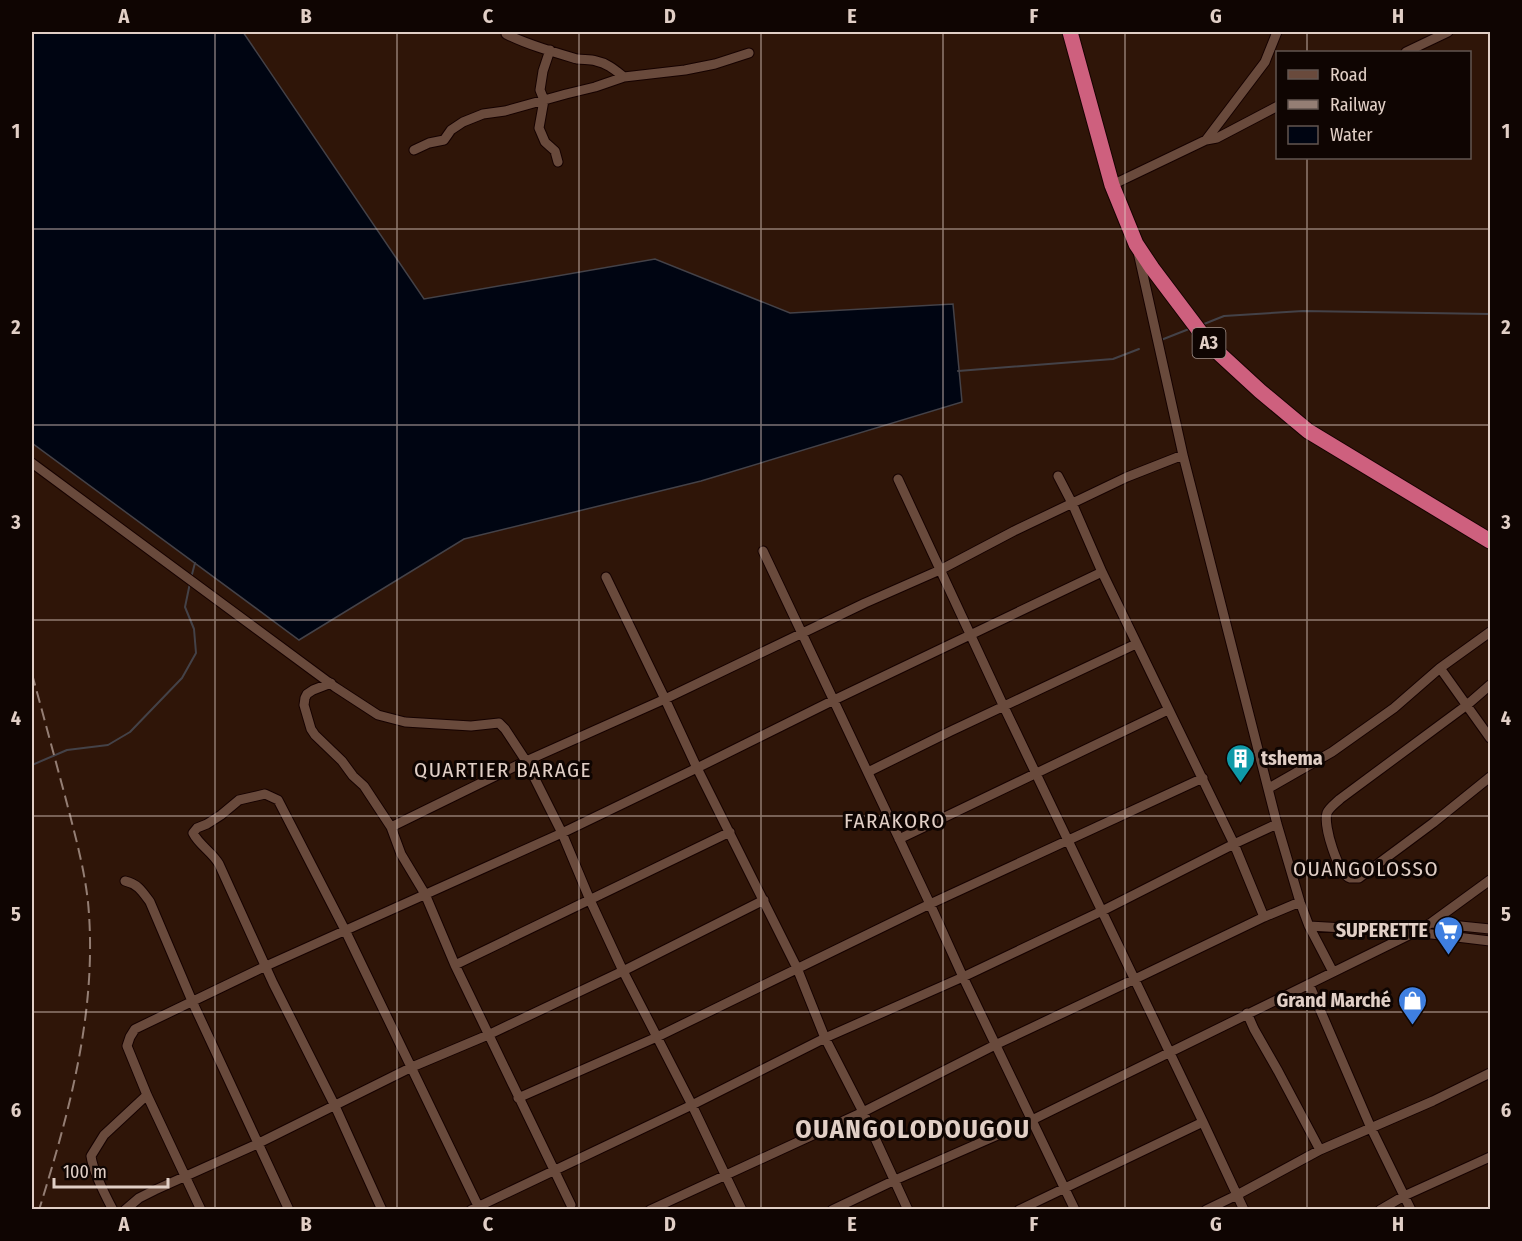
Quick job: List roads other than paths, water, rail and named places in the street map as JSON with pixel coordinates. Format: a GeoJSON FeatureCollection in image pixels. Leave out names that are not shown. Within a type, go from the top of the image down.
{"type":"FeatureCollection","features":[{"type":"Feature","properties":{"kind":"highway","name":"A3"},"geometry":{"type":"LineString","coordinates":[[1071,32],[1112,185],[1136,244],[1210,345],[1308,431],[1491,541]]}},
{"type":"Feature","properties":{"kind":"street"},"geometry":{"type":"LineString","coordinates":[[506,32],[518,39],[550,50],[582,60],[595,60],[609,66],[624,77]]}},
{"type":"Feature","properties":{"kind":"street"},"geometry":{"type":"LineString","coordinates":[[1206,140],[1265,62],[1277,32]]}},
{"type":"Feature","properties":{"kind":"street"},"geometry":{"type":"LineString","coordinates":[[1408,51],[1448,32]]}},
{"type":"Feature","properties":{"kind":"street"},"geometry":{"type":"LineString","coordinates":[[550,50],[540,90],[544,100],[539,128],[545,142],[555,152],[558,162]]}},
{"type":"Feature","properties":{"kind":"street"},"geometry":{"type":"LineString","coordinates":[[414,150],[429,143],[444,140],[451,130],[463,122],[483,114],[504,111],[624,77],[685,70],[715,64],[749,53]]}},
{"type":"Feature","properties":{"kind":"street"},"geometry":{"type":"LineString","coordinates":[[1112,185],[1206,140],[1217,138],[1276,107]]}},
{"type":"Feature","properties":{"kind":"street"},"geometry":{"type":"LineString","coordinates":[[1136,244],[1183,455],[1277,824],[1299,902],[1333,972]]}},
{"type":"Feature","properties":{"kind":"street"},"geometry":{"type":"LineString","coordinates":[[391,827],[526,761],[665,699],[940,570],[1127,477],[1183,455]]}},
{"type":"Feature","properties":{"kind":"street"},"geometry":{"type":"LineString","coordinates":[[32,463],[331,683],[378,715],[405,722],[471,726],[499,723],[506,729],[526,761],[562,833],[623,971],[742,1209]]}},
{"type":"Feature","properties":{"kind":"street"},"geometry":{"type":"LineString","coordinates":[[1058,476],[1136,644],[1234,844],[1264,917]]}},
{"type":"Feature","properties":{"kind":"street"},"geometry":{"type":"LineString","coordinates":[[898,479],[1004,707],[1244,1209]]}},
{"type":"Feature","properties":{"kind":"street"},"geometry":{"type":"LineString","coordinates":[[763,551],[963,978],[1076,1209]]}},
{"type":"Feature","properties":{"kind":"street"},"geometry":{"type":"LineString","coordinates":[[201,1209],[147,1095],[127,1046],[135,1029],[266,966],[562,833],[1102,572]]}},
{"type":"Feature","properties":{"kind":"street"},"geometry":{"type":"LineString","coordinates":[[606,577],[697,768],[797,968],[825,1038],[863,1112],[908,1209]]}},
{"type":"Feature","properties":{"kind":"street"},"geometry":{"type":"LineString","coordinates":[[1269,788],[1332,752],[1394,708],[1440,668],[1491,632]]}},
{"type":"Feature","properties":{"kind":"street"},"geometry":{"type":"LineString","coordinates":[[867,772],[1136,644]]}},
{"type":"Feature","properties":{"kind":"street"},"geometry":{"type":"LineString","coordinates":[[1440,668],[1491,738]]}},
{"type":"Feature","properties":{"kind":"street"},"geometry":{"type":"LineString","coordinates":[[331,683],[313,690],[305,698],[304,705],[310,729],[364,786],[391,827],[401,854],[425,894],[455,965],[571,1205]]}},
{"type":"Feature","properties":{"kind":"street"},"geometry":{"type":"LineString","coordinates":[[1491,685],[1340,799],[1328,812],[1326,826],[1332,848],[1344,874],[1350,878],[1359,878],[1491,777]]}},
{"type":"Feature","properties":{"kind":"street"},"geometry":{"type":"LineString","coordinates":[[899,839],[1168,710]]}},
{"type":"Feature","properties":{"kind":"street"},"geometry":{"type":"LineString","coordinates":[[518,1098],[657,1036],[930,904],[1203,778]]}},
{"type":"Feature","properties":{"kind":"street"},"geometry":{"type":"LineString","coordinates":[[382,1209],[216,858],[196,839],[193,833],[238,801],[266,794],[278,800],[412,1067],[476,1208],[692,1105],[825,1038],[963,978],[1277,824]]}},
{"type":"Feature","properties":{"kind":"street"},"geometry":{"type":"LineString","coordinates":[[455,965],[730,832]]}},
{"type":"Feature","properties":{"kind":"street"},"geometry":{"type":"LineString","coordinates":[[832,1209],[1032,1120],[1415,932],[1491,880]]}},
{"type":"Feature","properties":{"kind":"street"},"geometry":{"type":"LineString","coordinates":[[125,881],[134,883],[150,902],[192,1001],[289,1209]]}},
{"type":"Feature","properties":{"kind":"street"},"geometry":{"type":"LineString","coordinates":[[125,1209],[139,1198],[257,1144],[412,1067],[488,1035],[623,971],[764,900]]}},
{"type":"Feature","properties":{"kind":"street"},"geometry":{"type":"LineString","coordinates":[[650,1209],[863,1112],[995,1045],[1299,902]]}},
{"type":"Feature","properties":{"kind":"street"},"geometry":{"type":"LineString","coordinates":[[1431,923],[1491,929]]}},
{"type":"Feature","properties":{"kind":"street"},"geometry":{"type":"LineString","coordinates":[[1309,926],[1415,932],[1491,941]]}},
{"type":"Feature","properties":{"kind":"street"},"geometry":{"type":"LineString","coordinates":[[1309,984],[1371,1128],[1411,1209]]}},
{"type":"Feature","properties":{"kind":"street"},"geometry":{"type":"LineString","coordinates":[[1247,1013],[1320,1150]]}},
{"type":"Feature","properties":{"kind":"street"},"geometry":{"type":"LineString","coordinates":[[1206,1209],[1237,1195],[1320,1150],[1491,1073]]}},
{"type":"Feature","properties":{"kind":"street"},"geometry":{"type":"LineString","coordinates":[[113,1209],[91,1156],[104,1135],[147,1095]]}},
{"type":"Feature","properties":{"kind":"street"},"geometry":{"type":"LineString","coordinates":[[1019,1209],[1203,1122]]}},
{"type":"Feature","properties":{"kind":"street"},"geometry":{"type":"LineString","coordinates":[[1380,1209],[1491,1157]]}},
{"type":"Feature","properties":{"kind":"water"},"geometry":{"type":"Polygon","coordinates":[[[32,32],[243,32],[424,299],[655,259],[790,313],[953,304],[962,402],[701,481],[464,539],[299,640],[32,443],[32,32]]]}},
{"type":"Feature","properties":{"kind":"waterway"},"geometry":{"type":"LineString","coordinates":[[1204,324],[1224,316],[1303,311],[1490,314]]}},
{"type":"Feature","properties":{"kind":"waterway"},"geometry":{"type":"LineString","coordinates":[[1161,340],[1189,329]]}},
{"type":"Feature","properties":{"kind":"waterway"},"geometry":{"type":"LineString","coordinates":[[958,371],[1113,359],[1139,349]]}},
{"type":"Feature","properties":{"kind":"waterway"},"geometry":{"type":"LineString","coordinates":[[191,578],[195,563]]}},
{"type":"Feature","properties":{"kind":"waterway"},"geometry":{"type":"LineString","coordinates":[[32,765],[67,750],[108,745],[130,732],[182,678],[196,653],[194,629],[185,607],[190,583]]}},
{"type":"Feature","properties":{"kind":"railway"},"geometry":{"type":"LineString","coordinates":[[32,674],[81,862],[88,902],[90,942],[89,981],[79,1058],[71,1097],[39,1210]]}},
{"type":"Feature","properties":{"kind":"place","name":"tshema"},"geometry":{"type":"Point","coordinates":[1240,784]}},
{"type":"Feature","properties":{"kind":"place","name":"SUPERETTE"},"geometry":{"type":"Point","coordinates":[1449,956]}},
{"type":"Feature","properties":{"kind":"place","name":"Grand Marché"},"geometry":{"type":"Point","coordinates":[1412,1026]}},
{"type":"Feature","properties":{"kind":"district","name":"QUARTIER BARAGE"},"geometry":{"type":"Point","coordinates":[503,770]}},
{"type":"Feature","properties":{"kind":"district","name":"FARAKORO"},"geometry":{"type":"Point","coordinates":[895,821]}},
{"type":"Feature","properties":{"kind":"district","name":"OUANGOLOSSO"},"geometry":{"type":"Point","coordinates":[1366,869]}},
{"type":"Feature","properties":{"kind":"district","name":"OUANGOLODOUGOU"},"geometry":{"type":"Point","coordinates":[913,1129]}}]}
